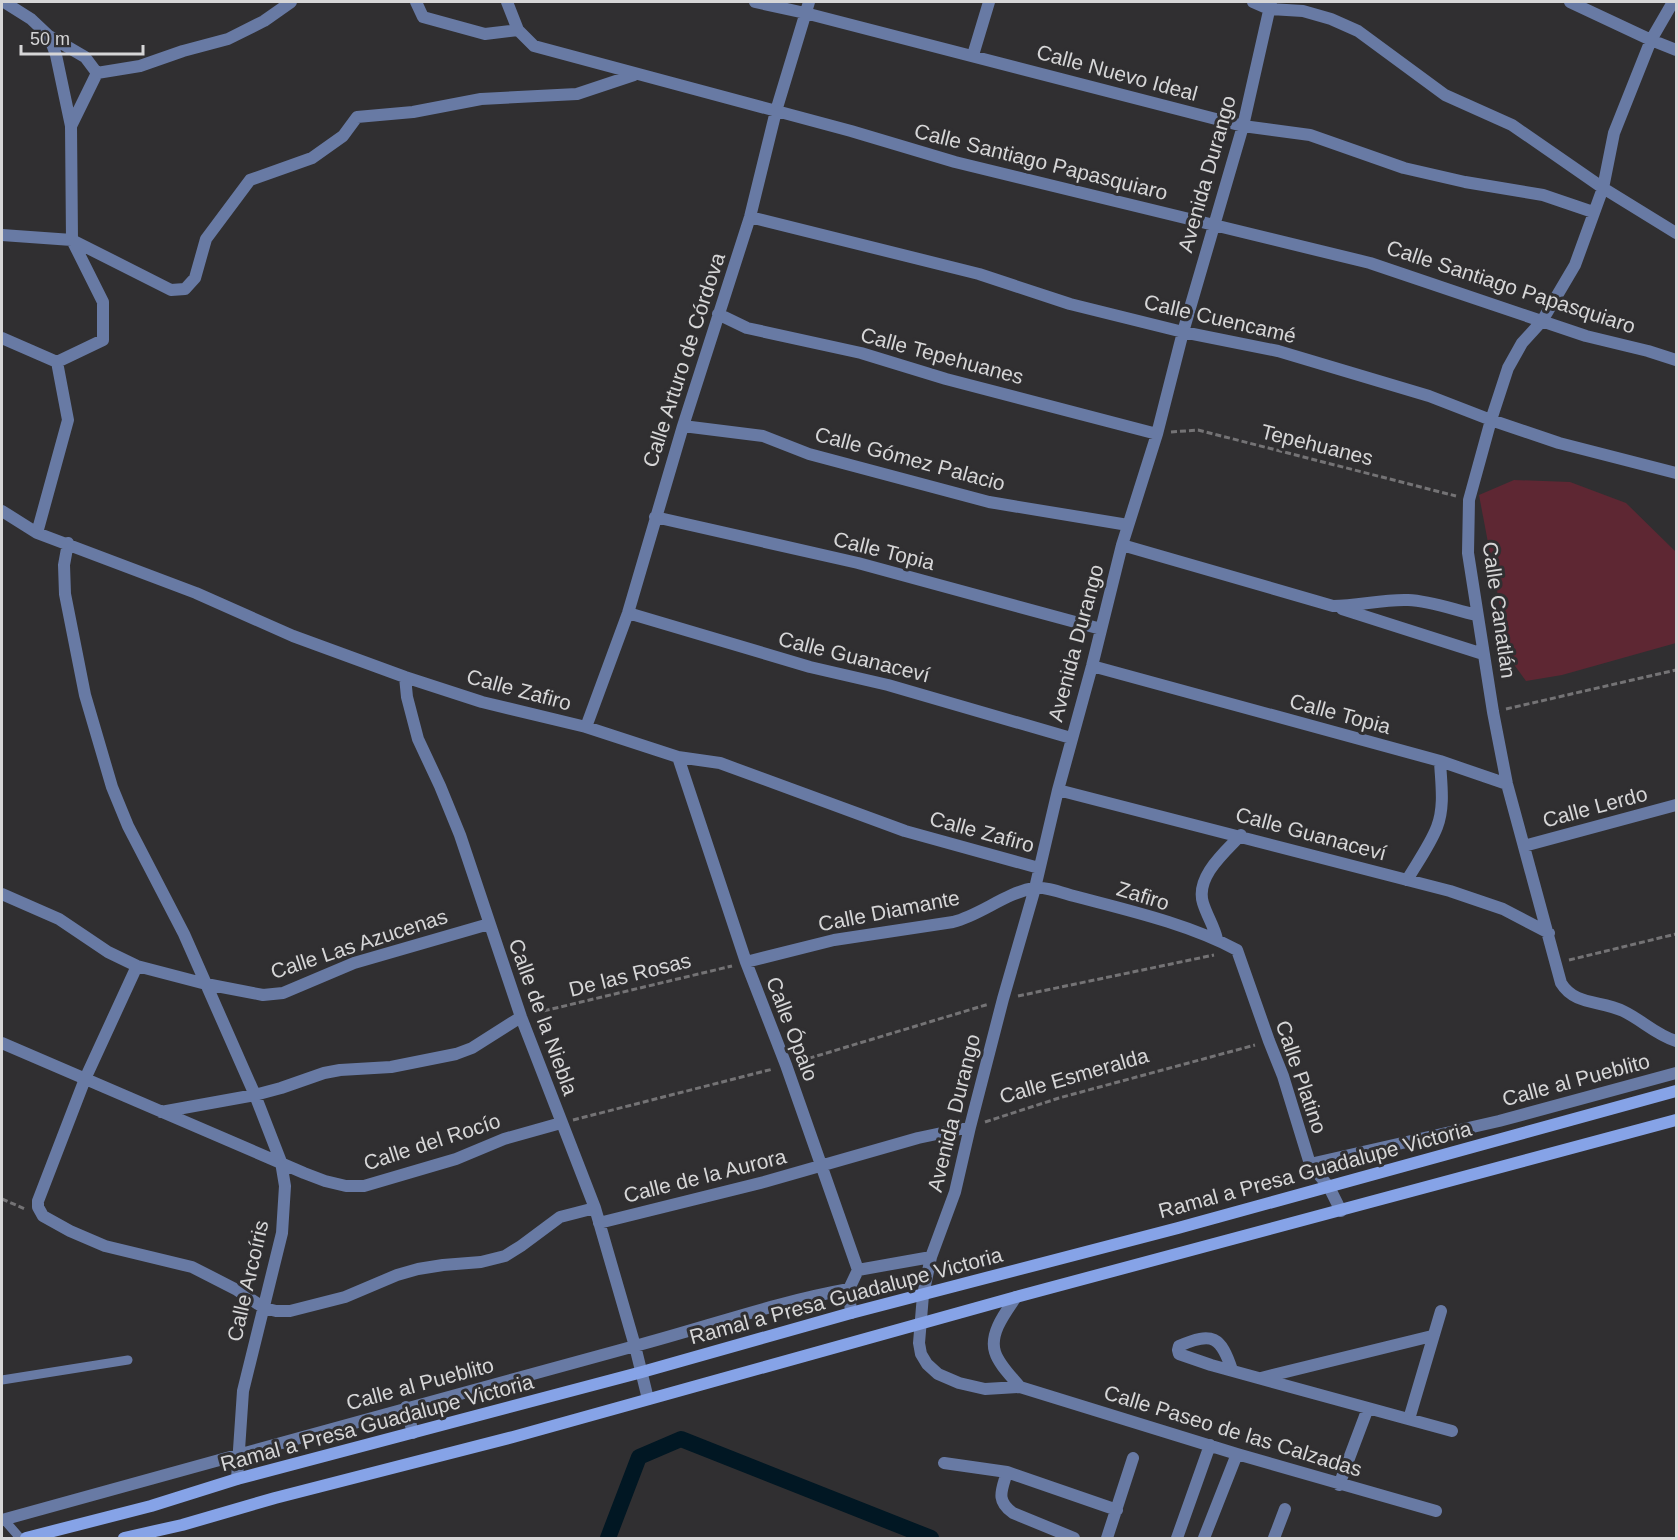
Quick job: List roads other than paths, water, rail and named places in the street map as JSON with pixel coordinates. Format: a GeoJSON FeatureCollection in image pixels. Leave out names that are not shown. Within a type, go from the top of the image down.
{"type":"FeatureCollection","features":[{"type":"Feature","properties":{"kind":"main road","name":"Ramal a Presa Guadalupe Victoria"},"geometry":{"type":"LineString","coordinates":[[26,1539],[151,1506],[237,1479],[1329,1187],[1677,1091]]}},
{"type":"Feature","properties":{"kind":"main road"},"geometry":{"type":"LineString","coordinates":[[124,1539],[152,1535],[275,1498],[513,1437],[1016,1297],[1677,1120]]}},
{"type":"Feature","properties":{"kind":"street"},"geometry":{"type":"LineString","coordinates":[[4,2],[31,19],[49,36],[85,57],[97,73]]}},
{"type":"Feature","properties":{"kind":"street"},"geometry":{"type":"LineString","coordinates":[[97,73],[140,66],[228,39],[264,21],[291,2]]}},
{"type":"Feature","properties":{"kind":"street"},"geometry":{"type":"LineString","coordinates":[[416,2],[423,17],[485,34],[518,30],[507,2]]}},
{"type":"Feature","properties":{"kind":"street","name":"Calle Nuevo Ideal"},"geometry":{"type":"LineString","coordinates":[[755,2],[807,7],[973,56],[1243,126],[1310,135],[1404,168],[1465,182],[1543,195],[1593,212]]}},
{"type":"Feature","properties":{"kind":"street"},"geometry":{"type":"LineString","coordinates":[[973,56],[989,2]]}},
{"type":"Feature","properties":{"kind":"street"},"geometry":{"type":"LineString","coordinates":[[1253,2],[1303,11],[1331,19],[1358,31],[1445,95],[1512,125],[1603,188],[1677,233]]}},
{"type":"Feature","properties":{"kind":"street"},"geometry":{"type":"LineString","coordinates":[[1570,2],[1677,50]]}},
{"type":"Feature","properties":{"kind":"street","name":"Calle Canatlán"},"geometry":{"type":"LineString","coordinates":[[1673,2],[1651,40],[1614,133],[1603,188],[1575,265],[1542,321],[1522,343],[1508,369],[1469,500],[1468,553],[1483,654],[1507,784],[1561,983],[1568,993],[1578,999],[1623,1010],[1654,1032],[1677,1041]]}},
{"type":"Feature","properties":{"kind":"street","name":"Avenida Durango"},"geometry":{"type":"LineString","coordinates":[[921,1323],[922,1294],[931,1257],[955,1192],[1122,545],[1157,434],[1183,332],[1243,126],[1270,5]]}},
{"type":"Feature","properties":{"kind":"street","name":"Calle Arturo de Córdova"},"geometry":{"type":"LineString","coordinates":[[586,727],[627,613],[683,426],[750,217],[776,111],[807,7]]}},
{"type":"Feature","properties":{"kind":"street","name":"Calle Santiago Papasquiaro"},"geometry":{"type":"LineString","coordinates":[[518,30],[534,46],[851,131],[955,162],[1370,263],[1586,336],[1677,360]]}},
{"type":"Feature","properties":{"kind":"street"},"geometry":{"type":"LineString","coordinates":[[2,338],[57,362],[104,340],[104,302],[72,240],[71,126],[60,71],[49,36]]}},
{"type":"Feature","properties":{"kind":"street"},"geometry":{"type":"LineString","coordinates":[[71,126],[97,73]]}},
{"type":"Feature","properties":{"kind":"street"},"geometry":{"type":"LineString","coordinates":[[2,235],[72,240],[171,290],[185,289],[195,278],[206,239],[250,180],[312,158],[343,136],[357,117],[413,112],[481,99],[577,94],[636,74]]}},
{"type":"Feature","properties":{"kind":"street","name":"Calle Cuencamé"},"geometry":{"type":"LineString","coordinates":[[750,217],[979,274],[1051,299],[1183,332],[1278,351],[1430,396],[1558,443],[1677,473]]}},
{"type":"Feature","properties":{"kind":"street","name":"Calle Tepehuanes"},"geometry":{"type":"LineString","coordinates":[[718,314],[747,328],[861,353],[946,379],[1157,434]]}},
{"type":"Feature","properties":{"kind":"street"},"geometry":{"type":"LineString","coordinates":[[37,533],[68,420],[57,362]]}},
{"type":"Feature","properties":{"kind":"street","name":"Calle Gómez Palacio"},"geometry":{"type":"LineString","coordinates":[[683,426],[763,436],[809,454],[989,502],[1128,525]]}},
{"type":"Feature","properties":{"kind":"street","name":"Calle Zafiro"},"geometry":{"type":"LineString","coordinates":[[2,511],[37,533],[195,593],[293,636],[405,677],[482,702],[586,727],[678,757],[720,763],[905,831],[1039,868]]}},
{"type":"Feature","properties":{"kind":"street","name":"Calle Topia"},"geometry":{"type":"LineString","coordinates":[[655,517],[858,563],[1101,628]]}},
{"type":"Feature","properties":{"kind":"street","name":"Calle Arcoíris"},"geometry":{"type":"LineString","coordinates":[[68,543],[64,565],[65,594],[85,695],[112,787],[128,826],[184,934],[255,1095],[281,1162],[285,1186],[284,1216],[243,1391],[237,1479]]}},
{"type":"Feature","properties":{"kind":"street"},"geometry":{"type":"LineString","coordinates":[[1122,545],[1333,606],[1483,654]]}},
{"type":"Feature","properties":{"kind":"street"},"geometry":{"type":"LineString","coordinates":[[1333,606],[1409,600],[1434,603],[1477,615]]}},
{"type":"Feature","properties":{"kind":"street","name":"Calle Guanaceví"},"geometry":{"type":"LineString","coordinates":[[627,613],[810,667],[899,688],[1071,738]]}},
{"type":"Feature","properties":{"kind":"street","name":"Calle Topia"},"geometry":{"type":"LineString","coordinates":[[1092,666],[1440,761],[1507,784]]}},
{"type":"Feature","properties":{"kind":"street","name":"Calle de la Niebla"},"geometry":{"type":"LineString","coordinates":[[405,677],[407,697],[418,739],[460,835],[521,1017],[595,1208],[648,1399]]}},
{"type":"Feature","properties":{"kind":"street","name":"Calle Ópalo"},"geometry":{"type":"LineString","coordinates":[[678,757],[746,962],[786,1065],[858,1270]]}},
{"type":"Feature","properties":{"kind":"street"},"geometry":{"type":"LineString","coordinates":[[1407,880],[1437,827],[1442,790],[1440,761]]}},
{"type":"Feature","properties":{"kind":"street","name":"Calle Guanaceví"},"geometry":{"type":"LineString","coordinates":[[1058,789],[1479,899],[1549,933]]}},
{"type":"Feature","properties":{"kind":"street","name":"Calle Lerdo"},"geometry":{"type":"LineString","coordinates":[[1524,846],[1677,805]]}},
{"type":"Feature","properties":{"kind":"street"},"geometry":{"type":"LineString","coordinates":[[1216,939],[1211,919],[1202,901],[1202,886],[1221,855],[1241,835]]}},
{"type":"Feature","properties":{"kind":"street","name":"Calle Diamante"},"geometry":{"type":"LineString","coordinates":[[746,962],[834,940],[969,918],[1011,896],[1035,888]]}},
{"type":"Feature","properties":{"kind":"street","name":"Zafiro"},"geometry":{"type":"LineString","coordinates":[[1035,888],[1104,904],[1216,939],[1237,950]]}},
{"type":"Feature","properties":{"kind":"street","name":"Calle Las Azucenas"},"geometry":{"type":"LineString","coordinates":[[2,894],[58,919],[108,952],[137,966],[251,994],[283,993],[354,963],[489,924]]}},
{"type":"Feature","properties":{"kind":"street","name":"Calle Platino"},"geometry":{"type":"LineString","coordinates":[[1237,950],[1283,1076],[1310,1164],[1329,1187],[1341,1211]]}},
{"type":"Feature","properties":{"kind":"street"},"geometry":{"type":"LineString","coordinates":[[137,966],[85,1079],[38,1201],[38,1207],[43,1216],[70,1231],[105,1246],[192,1267],[237,1290],[264,1308],[290,1311],[345,1297],[397,1275],[443,1265],[481,1262],[505,1256],[560,1217],[595,1208]]}},
{"type":"Feature","properties":{"kind":"street"},"geometry":{"type":"LineString","coordinates":[[160,1112],[255,1095],[324,1073],[391,1067],[456,1054],[472,1048],[521,1017]]}},
{"type":"Feature","properties":{"kind":"street","name":"Calle del Rocío"},"geometry":{"type":"LineString","coordinates":[[2,1043],[325,1181],[346,1186],[364,1186],[456,1159],[504,1139],[561,1123]]}},
{"type":"Feature","properties":{"kind":"street","name":"Calle al Pueblito"},"geometry":{"type":"LineString","coordinates":[[1310,1164],[1499,1121],[1677,1073]]}},
{"type":"Feature","properties":{"kind":"street"},"geometry":{"type":"LineString","coordinates":[[820,1166],[918,1138],[970,1127]]}},
{"type":"Feature","properties":{"kind":"street","name":"Calle de la Aurora"},"geometry":{"type":"LineString","coordinates":[[599,1223],[820,1166]]}},
{"type":"Feature","properties":{"kind":"street"},"geometry":{"type":"LineString","coordinates":[[851,1313],[849,1288],[858,1270],[931,1257]]}},
{"type":"Feature","properties":{"kind":"street","name":"Calle al Pueblito"},"geometry":{"type":"LineString","coordinates":[[2,1520],[238,1456],[406,1407],[635,1346],[778,1304],[849,1288]]}},
{"type":"Feature","properties":{"kind":"street"},"geometry":{"type":"LineString","coordinates":[[1016,1297],[999,1322],[995,1338],[995,1352],[1020,1387]]}},
{"type":"Feature","properties":{"kind":"street"},"geometry":{"type":"LineString","coordinates":[[1409,1419],[1441,1311]]}},
{"type":"Feature","properties":{"kind":"street","name":"Calle Paseo de las Calzadas"},"geometry":{"type":"LineString","coordinates":[[921,1323],[919,1343],[921,1354],[927,1364],[938,1374],[959,1383],[985,1389],[1020,1387],[1339,1485],[1436,1510]]}},
{"type":"Feature","properties":{"kind":"street"},"geometry":{"type":"LineString","coordinates":[[1261,1378],[1432,1336]]}},
{"type":"Feature","properties":{"kind":"street"},"geometry":{"type":"LineString","coordinates":[[1232,1370],[1452,1431]]}},
{"type":"Feature","properties":{"kind":"street"},"geometry":{"type":"LineString","coordinates":[[406,1407],[413,1433]]}},
{"type":"Feature","properties":{"kind":"street"},"geometry":{"type":"LineString","coordinates":[[1339,1485],[1368,1408]]}},
{"type":"Feature","properties":{"kind":"street"},"geometry":{"type":"LineString","coordinates":[[1177,1539],[1210,1445]]}},
{"type":"Feature","properties":{"kind":"street"},"geometry":{"type":"LineString","coordinates":[[1204,1539],[1237,1454]]}},
{"type":"Feature","properties":{"kind":"street"},"geometry":{"type":"LineString","coordinates":[[1107,1539],[1133,1458]]}},
{"type":"Feature","properties":{"kind":"street"},"geometry":{"type":"LineString","coordinates":[[944,1463],[1007,1472],[1117,1510]]}},
{"type":"Feature","properties":{"kind":"street"},"geometry":{"type":"LineString","coordinates":[[1007,1472],[1001,1497],[1004,1507],[1074,1539]]}},
{"type":"Feature","properties":{"kind":"street"},"geometry":{"type":"LineString","coordinates":[[1274,1539],[1285,1509]]}},
{"type":"Feature","properties":{"kind":"lane"},"geometry":{"type":"LineString","coordinates":[[2,1380],[128,1360]]}},
{"type":"Feature","properties":{"kind":"lane"},"geometry":{"type":"LineString","coordinates":[[2,1520],[20,1539]]}},
{"type":"Feature","properties":{"kind":"waterway"},"geometry":{"type":"LineString","coordinates":[[608,1538],[639,1457],[681,1439],[931,1538]]}}]}
